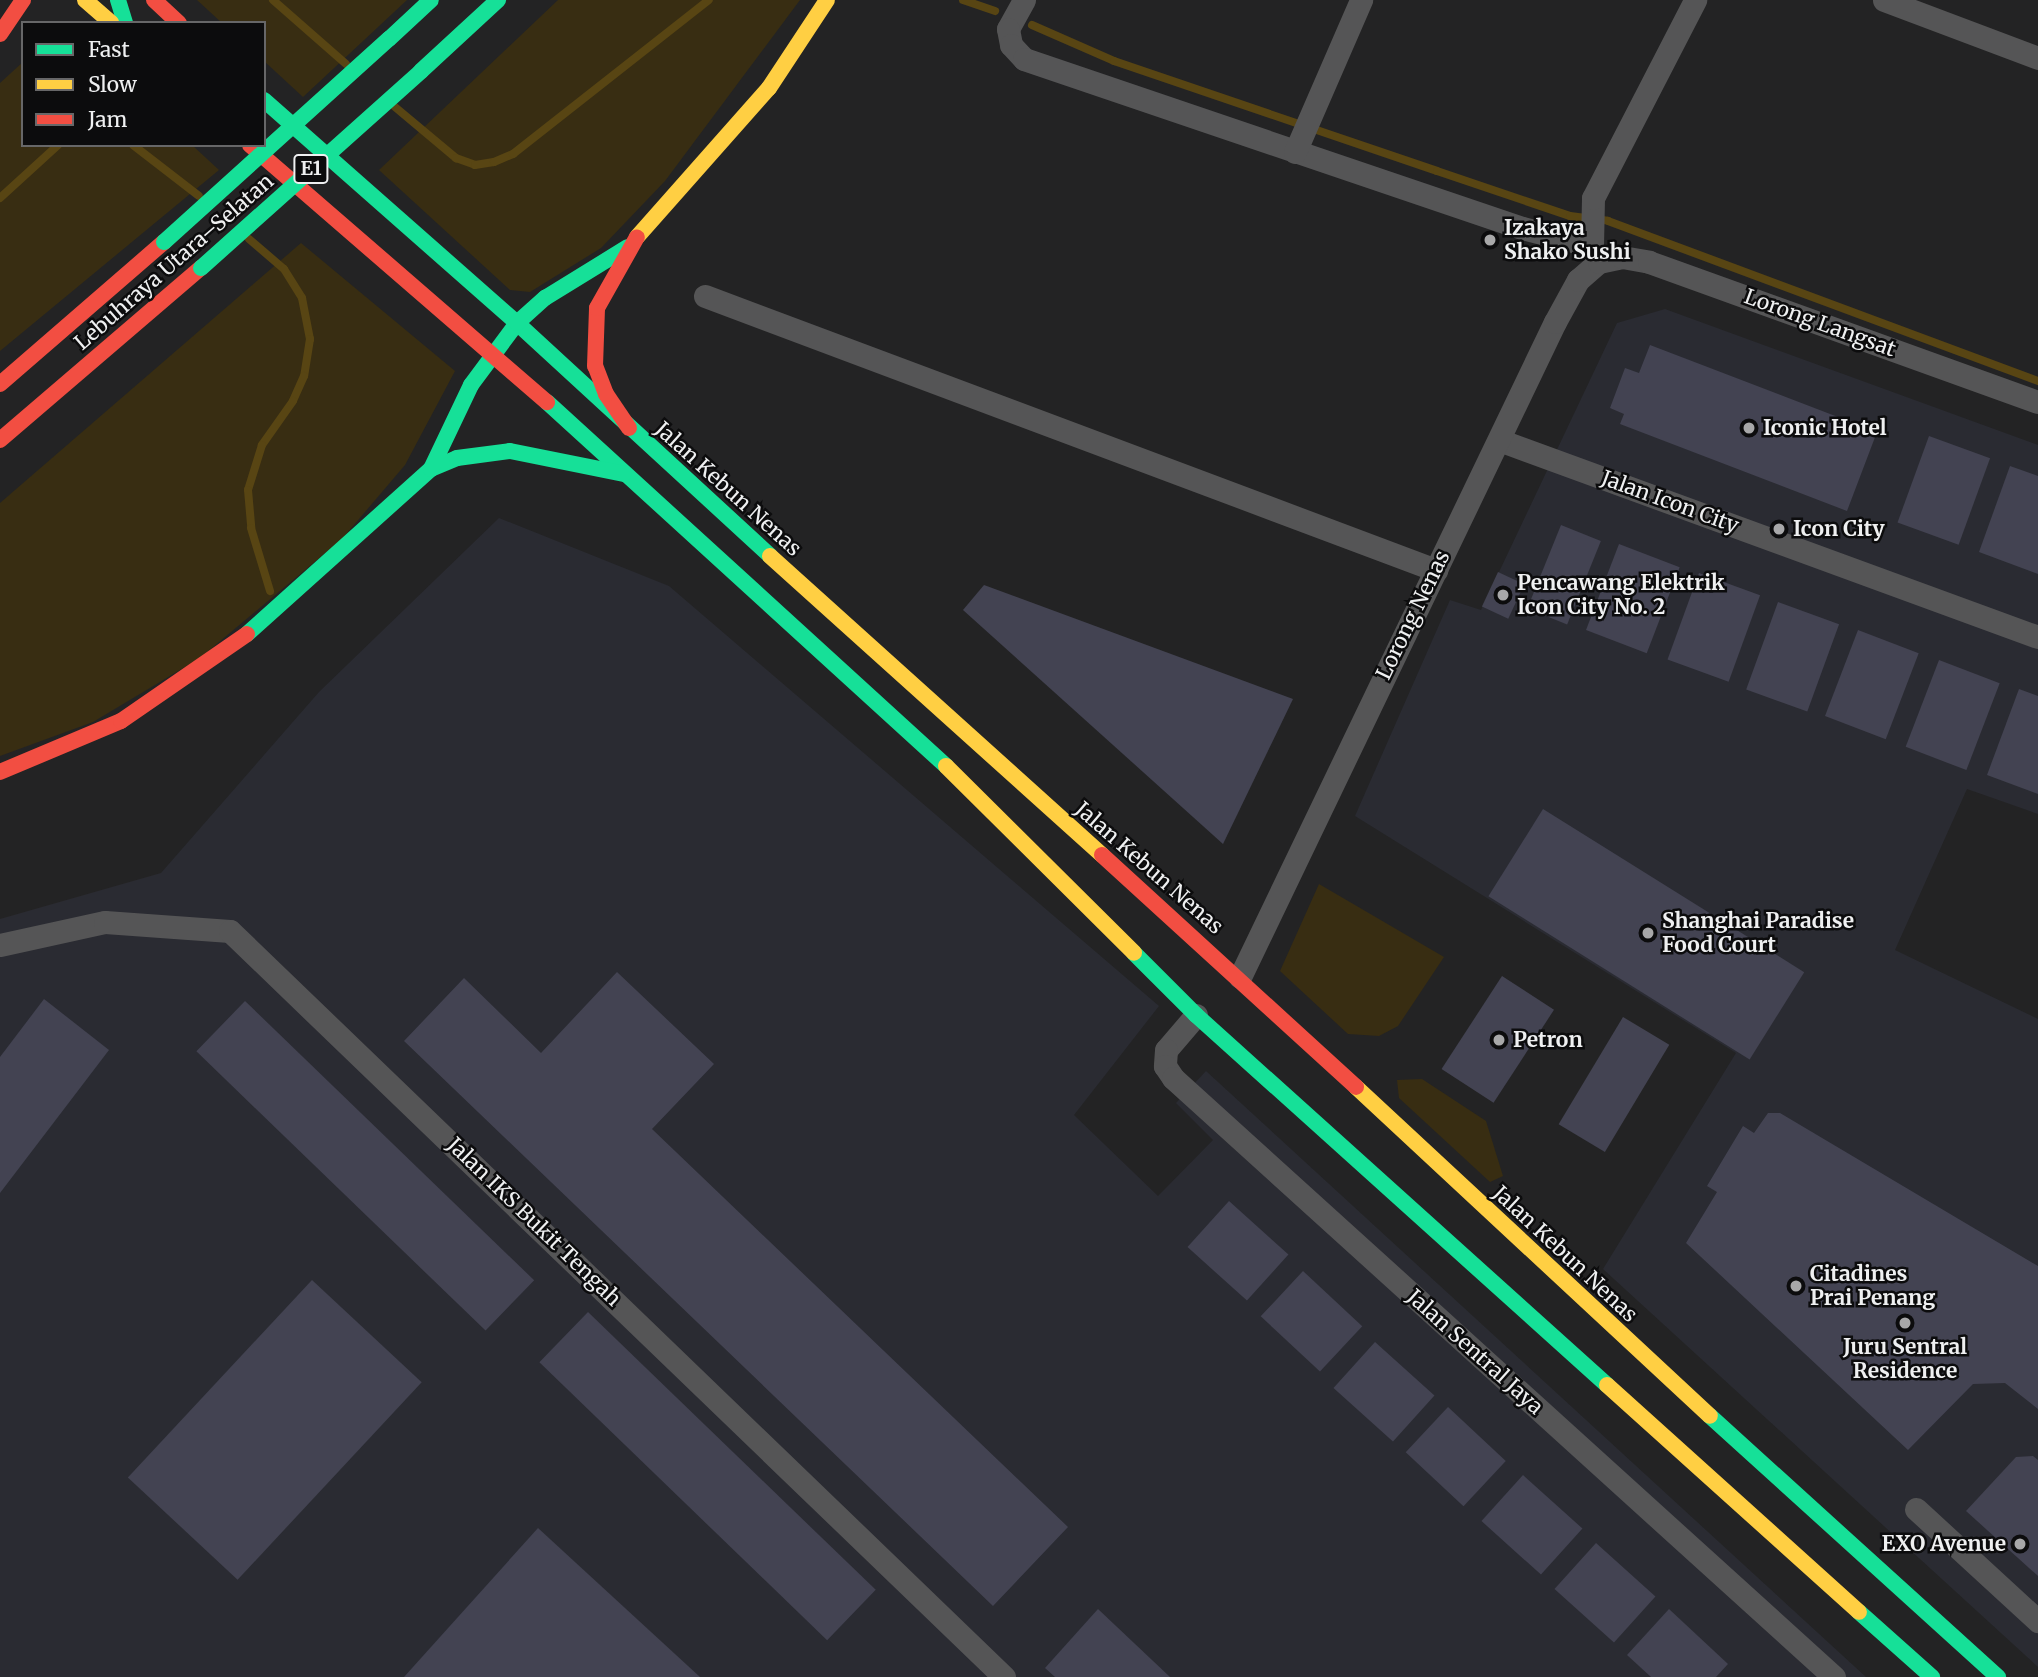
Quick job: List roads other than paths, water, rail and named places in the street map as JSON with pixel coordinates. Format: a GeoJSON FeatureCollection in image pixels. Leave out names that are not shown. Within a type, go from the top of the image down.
{"type":"FeatureCollection","features":[{"type":"Feature","properties":{"kind":"main road"},"geometry":{"type":"LineString","coordinates":[[0,34],[17,0]]}},
{"type":"Feature","properties":{"kind":"main road"},"geometry":{"type":"LineString","coordinates":[[0,34],[23,0]]}},
{"type":"Feature","properties":{"kind":"main road"},"geometry":{"type":"LineString","coordinates":[[85,0],[109,21]]}},
{"type":"Feature","properties":{"kind":"main road"},"geometry":{"type":"LineString","coordinates":[[118,0],[124,21]]}},
{"type":"Feature","properties":{"kind":"main road"},"geometry":{"type":"LineString","coordinates":[[154,0],[177,21]]}},
{"type":"Feature","properties":{"kind":"main road","name":"Lebuhraya Utara–Selatan"},"geometry":{"type":"LineString","coordinates":[[0,384],[164,242],[431,0]]}},
{"type":"Feature","properties":{"kind":"main road","name":"Lebuhraya Utara–Selatan"},"geometry":{"type":"LineString","coordinates":[[0,440],[201,268],[498,0]]}},
{"type":"Feature","properties":{"kind":"main road"},"geometry":{"type":"LineString","coordinates":[[629,428],[606,394],[592,350],[597,308],[628,247],[769,88],[827,0]]}},
{"type":"Feature","properties":{"kind":"main road","name":"Jalan Kebun Nenas"},"geometry":{"type":"LineString","coordinates":[[266,102],[517,323],[629,428],[1240,977],[1595,1311],[1998,1677]]}},
{"type":"Feature","properties":{"kind":"main road"},"geometry":{"type":"LineString","coordinates":[[252,147],[491,352],[940,760],[1196,1015],[1932,1677]]}},
{"type":"Feature","properties":{"kind":"main road"},"geometry":{"type":"LineString","coordinates":[[431,469],[491,352],[517,323],[545,298],[628,247]]}},
{"type":"Feature","properties":{"kind":"main road"},"geometry":{"type":"LineString","coordinates":[[0,772],[121,721],[214,660],[265,622],[431,469],[457,457],[510,451],[624,474]]}},
{"type":"Feature","properties":{"kind":"street","name":"Lorong Langsat"},"geometry":{"type":"LineString","coordinates":[[1024,0],[1009,29],[1011,45],[1024,59],[1298,146],[1522,228],[1594,245],[1622,257],[1649,262],[2038,402]]}},
{"type":"Feature","properties":{"kind":"street"},"geometry":{"type":"LineString","coordinates":[[1298,146],[1309,115],[1362,0]]}},
{"type":"Feature","properties":{"kind":"street"},"geometry":{"type":"LineString","coordinates":[[1594,245],[1593,198],[1695,0]]}},
{"type":"Feature","properties":{"kind":"street"},"geometry":{"type":"LineString","coordinates":[[1884,0],[2038,58]]}},
{"type":"Feature","properties":{"kind":"street","name":"Lorong Nenas"},"geometry":{"type":"LineString","coordinates":[[1240,977],[1594,245]]}},
{"type":"Feature","properties":{"kind":"street"},"geometry":{"type":"LineString","coordinates":[[705,296],[1436,570]]}},
{"type":"Feature","properties":{"kind":"street","name":"Jalan Icon City"},"geometry":{"type":"LineString","coordinates":[[1499,440],[2038,637]]}},
{"type":"Feature","properties":{"kind":"street","name":"Jalan IKS Bukit Tengah"},"geometry":{"type":"LineString","coordinates":[[0,945],[105,922],[230,931],[1004,1677]]}},
{"type":"Feature","properties":{"kind":"street","name":"Jalan Sentral Jaya"},"geometry":{"type":"LineString","coordinates":[[1196,1015],[1166,1050],[1165,1066],[1239,1138],[1834,1677]]}},
{"type":"Feature","properties":{"kind":"street"},"geometry":{"type":"LineString","coordinates":[[1916,1509],[2038,1621]]}},
{"type":"Feature","properties":{"kind":"waterway"},"geometry":{"type":"LineString","coordinates":[[273,0],[346,64]]}},
{"type":"Feature","properties":{"kind":"waterway"},"geometry":{"type":"LineString","coordinates":[[395,107],[456,158],[475,165],[494,162],[513,154],[709,0]]}},
{"type":"Feature","properties":{"kind":"waterway"},"geometry":{"type":"LineString","coordinates":[[963,0],[995,11]]}},
{"type":"Feature","properties":{"kind":"waterway"},"geometry":{"type":"LineString","coordinates":[[1032,25],[1114,61],[1437,171],[1570,216],[1608,221],[2038,381]]}},
{"type":"Feature","properties":{"kind":"waterway"},"geometry":{"type":"LineString","coordinates":[[0,198],[56,147]]}},
{"type":"Feature","properties":{"kind":"waterway"},"geometry":{"type":"LineString","coordinates":[[136,147],[199,196]]}},
{"type":"Feature","properties":{"kind":"waterway"},"geometry":{"type":"LineString","coordinates":[[249,239],[284,269],[302,298],[310,339],[304,376],[293,401],[262,445],[248,490],[251,528],[270,591]]}},
{"type":"Feature","properties":{"kind":"place","name":"Izakaya Shako Sushi"},"geometry":{"type":"Point","coordinates":[1490,240]}},
{"type":"Feature","properties":{"kind":"place","name":"Iconic Hotel"},"geometry":{"type":"Point","coordinates":[1749,428]}},
{"type":"Feature","properties":{"kind":"place","name":"Icon City"},"geometry":{"type":"Point","coordinates":[1779,529]}},
{"type":"Feature","properties":{"kind":"place","name":"Pencawang Elektrik Icon City No. 2"},"geometry":{"type":"Point","coordinates":[1503,595]}},
{"type":"Feature","properties":{"kind":"place","name":"Shanghai Paradise Food Court"},"geometry":{"type":"Point","coordinates":[1648,933]}},
{"type":"Feature","properties":{"kind":"place","name":"Petron"},"geometry":{"type":"Point","coordinates":[1499,1040]}},
{"type":"Feature","properties":{"kind":"place","name":"Citadines Prai Penang"},"geometry":{"type":"Point","coordinates":[1796,1286]}},
{"type":"Feature","properties":{"kind":"place","name":"Juru Sentral Residence"},"geometry":{"type":"Point","coordinates":[1905,1323]}},
{"type":"Feature","properties":{"kind":"place","name":"EXO Avenue"},"geometry":{"type":"Point","coordinates":[2020,1544]}}]}
